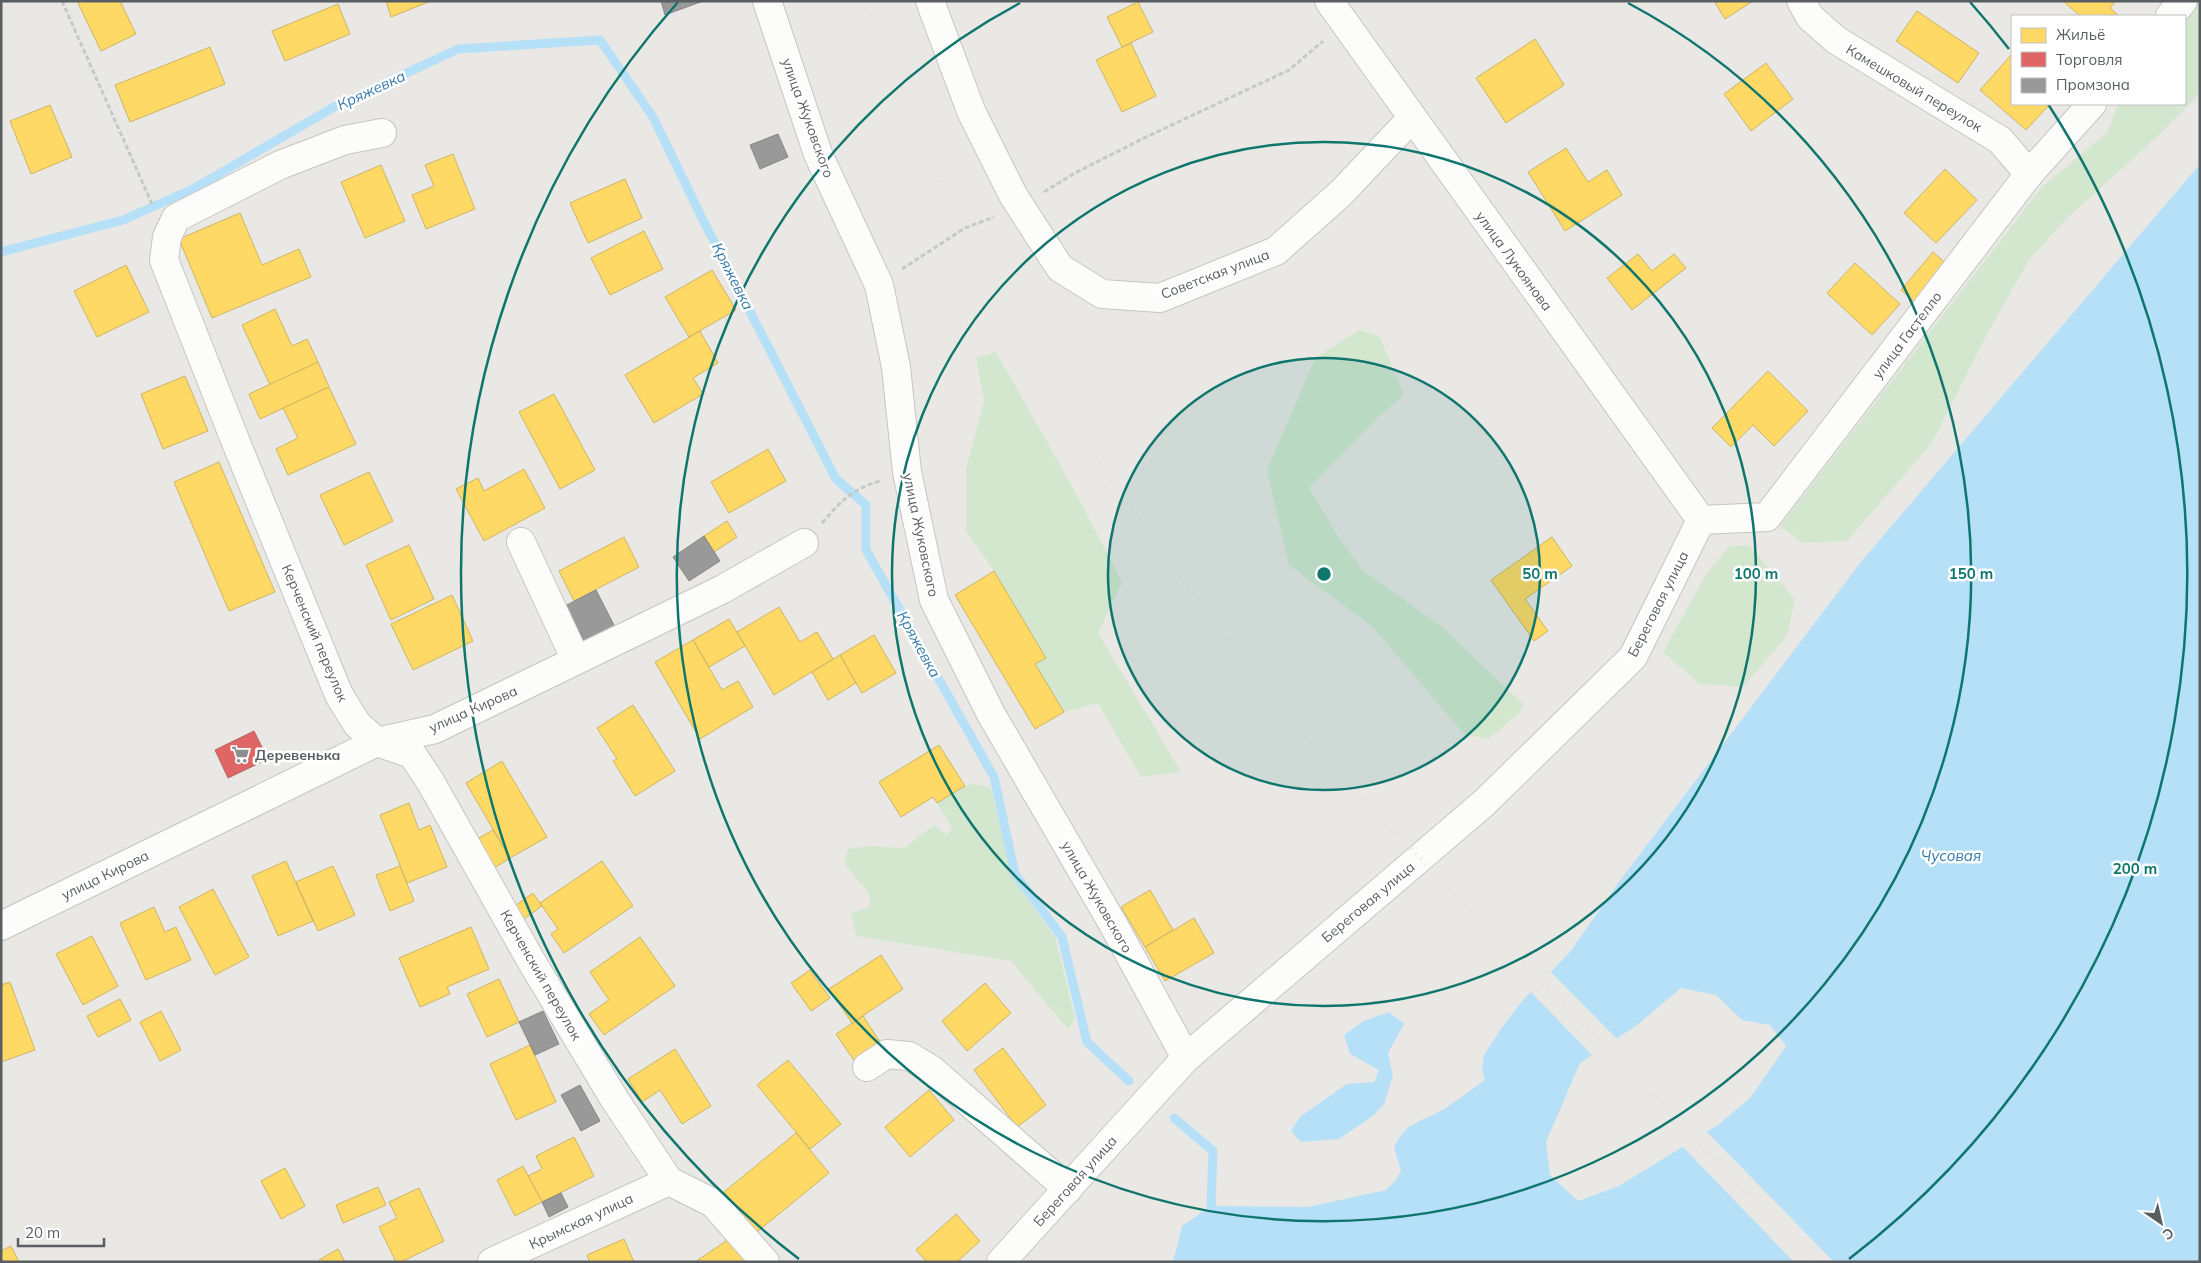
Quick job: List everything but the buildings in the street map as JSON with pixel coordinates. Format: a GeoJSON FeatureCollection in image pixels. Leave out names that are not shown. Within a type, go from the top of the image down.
{"type":"FeatureCollection","features":[{"type":"Feature","properties":{"kind":"street","name":"улица Жуковского"},"geometry":{"type":"LineString","coordinates":[[767,1],[818,154],[878,285],[896,367],[907,472],[934,600],[991,714],[1114,924],[1186,1058]]}},
{"type":"Feature","properties":{"kind":"street","name":"Советская улица"},"geometry":{"type":"LineString","coordinates":[[930,1],[971,111],[1021,207],[1060,268],[1102,294],[1160,298],[1276,251],[1341,193],[1412,118]]}},
{"type":"Feature","properties":{"kind":"street","name":"улица Лукоянова"},"geometry":{"type":"LineString","coordinates":[[1328,1],[1701,520]]}},
{"type":"Feature","properties":{"kind":"street","name":"Камешковый переулок"},"geometry":{"type":"LineString","coordinates":[[1801,1],[1810,17],[1836,40],[2000,140],[2029,174]]}},
{"type":"Feature","properties":{"kind":"street"},"geometry":{"type":"LineString","coordinates":[[2171,15],[2183,1]]}},
{"type":"Feature","properties":{"kind":"street","name":"улица Гастелло"},"geometry":{"type":"LineString","coordinates":[[1701,520],[1767,517],[2029,174],[2091,105]]}},
{"type":"Feature","properties":{"kind":"street","name":"Керченский переулок"},"geometry":{"type":"LineString","coordinates":[[382,133],[345,140],[280,165],[176,218],[167,236],[164,260],[235,440],[340,695],[357,724],[377,742],[412,754],[430,780],[533,964],[615,1100],[669,1181],[713,1203],[765,1262]]}},
{"type":"Feature","properties":{"kind":"street","name":"Береговая улица"},"geometry":{"type":"LineString","coordinates":[[1001,1262],[1186,1058],[1484,803],[1633,657],[1701,520]]}},
{"type":"Feature","properties":{"kind":"street"},"geometry":{"type":"LineString","coordinates":[[521,542],[576,660]]}},
{"type":"Feature","properties":{"kind":"street","name":"улица Кирова"},"geometry":{"type":"LineString","coordinates":[[1,926],[377,742],[435,729],[723,589],[804,543]]}},
{"type":"Feature","properties":{"kind":"street"},"geometry":{"type":"LineString","coordinates":[[868,1067],[887,1054],[909,1056],[932,1070],[1068,1189]]}},
{"type":"Feature","properties":{"kind":"street","name":"Крымская улица"},"geometry":{"type":"LineString","coordinates":[[492,1262],[669,1181]]}},
{"type":"Feature","properties":{"kind":"path"},"geometry":{"type":"LineString","coordinates":[[62,1],[149,197]]}},
{"type":"Feature","properties":{"kind":"path"},"geometry":{"type":"LineString","coordinates":[[1021,207],[1075,173],[1247,88],[1289,70],[1344,24]]}},
{"type":"Feature","properties":{"kind":"path"},"geometry":{"type":"LineString","coordinates":[[878,285],[965,228]]}},
{"type":"Feature","properties":{"kind":"path"},"geometry":{"type":"LineString","coordinates":[[842,500],[861,486]]}},
{"type":"Feature","properties":{"kind":"path"},"geometry":{"type":"LineString","coordinates":[[893,624],[914,612]]}},
{"type":"Feature","properties":{"kind":"green space"},"geometry":{"type":"Polygon","coordinates":[[[2200,3],[2200,93],[2158,136],[2066,219],[2029,260],[1986,336],[1932,443],[1847,541],[1803,543],[1780,526],[2042,187],[2108,132],[2118,105],[2186,105],[2186,19],[2200,3]]]}},
{"type":"Feature","properties":{"kind":"green space"},"geometry":{"type":"Polygon","coordinates":[[[1360,330],[1379,336],[1404,395],[1378,417],[1309,488],[1338,536],[1362,570],[1441,626],[1523,704],[1520,712],[1489,739],[1464,734],[1372,626],[1289,565],[1267,470],[1316,357],[1360,330]]]}},
{"type":"Feature","properties":{"kind":"green space"},"geometry":{"type":"Polygon","coordinates":[[[996,352],[1072,486],[1122,582],[1098,633],[1181,772],[1141,777],[1098,703],[1064,712],[1035,664],[1046,658],[994,571],[966,531],[966,469],[984,401],[976,358],[996,352]]]}},
{"type":"Feature","properties":{"kind":"green space"},"geometry":{"type":"Polygon","coordinates":[[[1749,545],[1795,600],[1787,636],[1743,687],[1700,684],[1663,652],[1704,578],[1729,546],[1749,545]]]}},
{"type":"Feature","properties":{"kind":"green space"},"geometry":{"type":"Polygon","coordinates":[[[975,784],[991,788],[1012,877],[1055,937],[1075,1019],[1068,1029],[1011,961],[856,936],[851,914],[870,906],[869,894],[844,863],[848,849],[868,846],[904,848],[934,825],[947,836],[952,827],[937,803],[965,786],[975,784]]]}},
{"type":"Feature","properties":{"kind":"water","name":"Чусовая"},"geometry":{"type":"Polygon","coordinates":[[[2200,164],[2200,1262],[1173,1262],[1182,1226],[1211,1206],[1308,1207],[1386,1190],[1395,1181],[1401,1171],[1394,1147],[1403,1133],[1413,1125],[1439,1112],[1485,1080],[1482,1069],[1484,1055],[1500,1030],[1523,1000],[1570,952],[1619,882],[1860,563],[2200,164]],[[1681,988],[1637,1025],[1580,1063],[1546,1142],[1550,1175],[1578,1201],[1619,1186],[1718,1125],[1751,1097],[1786,1046],[1770,1025],[1742,1020],[1716,995],[1681,988]]]}},
{"type":"Feature","properties":{"kind":"water"},"geometry":{"type":"Polygon","coordinates":[[[1389,1012],[1404,1024],[1388,1053],[1393,1076],[1384,1104],[1373,1116],[1339,1139],[1301,1142],[1291,1131],[1301,1116],[1347,1084],[1374,1082],[1379,1070],[1350,1054],[1344,1035],[1364,1021],[1389,1012]]]}},
{"type":"Feature","properties":{"kind":"pier"},"geometry":{"type":"Polygon","coordinates":[[[1549,970],[1618,1040],[1594,1057],[1529,990],[1549,970]]]}},
{"type":"Feature","properties":{"kind":"pier"},"geometry":{"type":"Polygon","coordinates":[[[1705,1130],[1834,1262],[1794,1262],[1681,1145],[1705,1130]]]}},
{"type":"Feature","properties":{"kind":"waterway","name":"Кряжевка"},"geometry":{"type":"LineString","coordinates":[[1,252],[123,220],[193,189],[334,107],[458,49],[600,40],[653,117],[703,220],[836,479],[866,505],[866,550],[994,777],[1015,874],[1062,937],[1087,1042],[1129,1081]]}},
{"type":"Feature","properties":{"kind":"waterway","name":"Кряжевка"},"geometry":{"type":"LineString","coordinates":[[1174,1118],[1213,1151],[1211,1206],[1219,1216]]}},
{"type":"Feature","properties":{"kind":"railway"},"geometry":{"type":"LineString","coordinates":[[866,1],[906,101],[950,198],[999,293],[1052,386],[1109,476],[1170,564],[1235,649],[1303,732],[1350,784],[1815,1262]]}},
{"type":"Feature","properties":{"kind":"place","name":"Деревенька"},"geometry":{"type":"Point","coordinates":[241,755]}}]}
